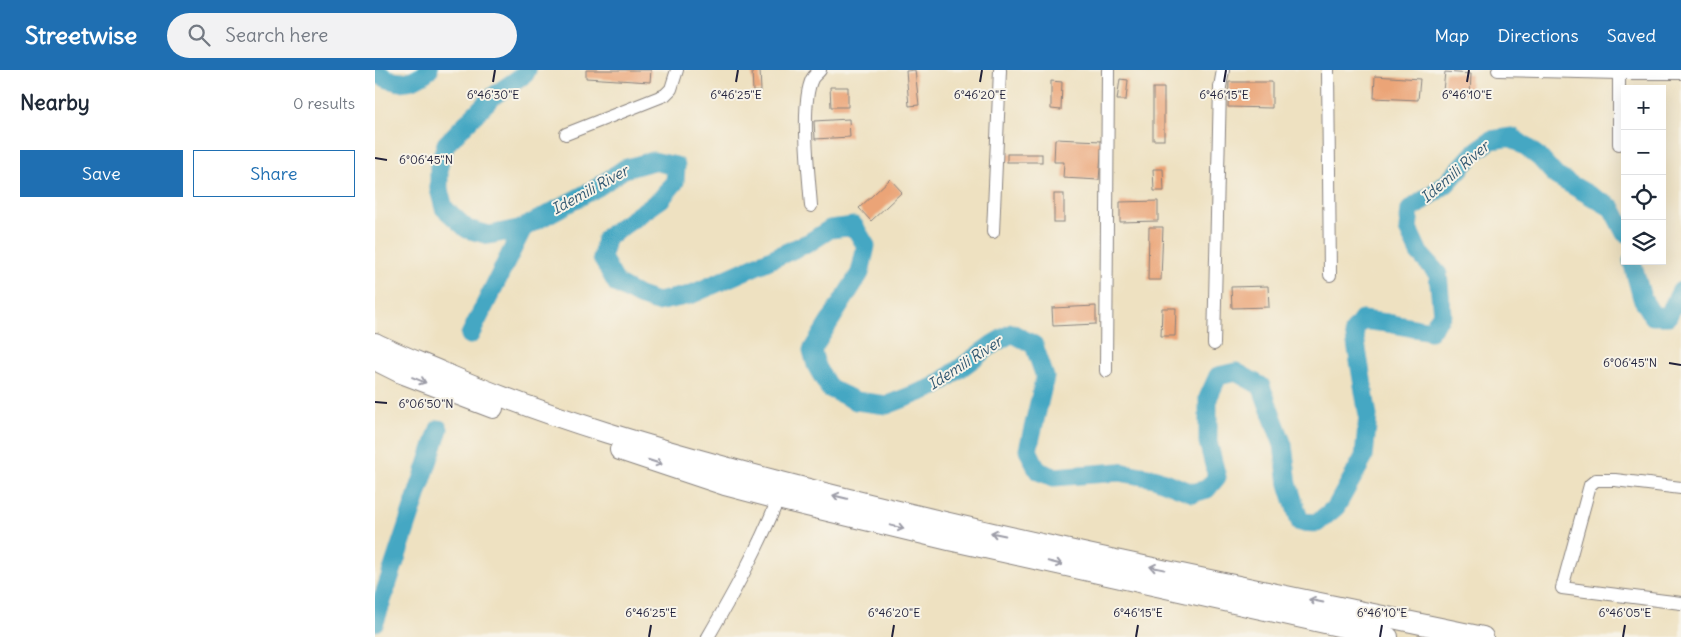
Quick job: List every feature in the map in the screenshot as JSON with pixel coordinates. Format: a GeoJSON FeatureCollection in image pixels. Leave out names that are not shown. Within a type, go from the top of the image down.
{"type":"FeatureCollection","features":[{"type":"Feature","properties":{"kind":"highway"},"geometry":{"type":"LineString","coordinates":[[375,343],[484,391],[595,429],[715,465],[979,530],[1483,637]]}},
{"type":"Feature","properties":{"kind":"highway"},"geometry":{"type":"LineString","coordinates":[[375,360],[401,373],[481,404],[716,482],[949,540],[1387,637]]}},
{"type":"Feature","properties":{"kind":"street"},"geometry":{"type":"LineString","coordinates":[[566,134],[665,96],[671,89],[677,70]]}},
{"type":"Feature","properties":{"kind":"street"},"geometry":{"type":"LineString","coordinates":[[811,206],[806,116],[813,78],[820,70]]}},
{"type":"Feature","properties":{"kind":"street"},"geometry":{"type":"LineString","coordinates":[[993,232],[1000,70]]}},
{"type":"Feature","properties":{"kind":"street"},"geometry":{"type":"LineString","coordinates":[[1105,371],[1108,70]]}},
{"type":"Feature","properties":{"kind":"street"},"geometry":{"type":"LineString","coordinates":[[1214,344],[1220,87],[1223,70]]}},
{"type":"Feature","properties":{"kind":"street"},"geometry":{"type":"LineString","coordinates":[[1328,70],[1330,275]]}},
{"type":"Feature","properties":{"kind":"street"},"geometry":{"type":"LineString","coordinates":[[1498,70],[1681,73]]}},
{"type":"Feature","properties":{"kind":"street"},"geometry":{"type":"LineString","coordinates":[[1619,72],[1619,144]]}},
{"type":"Feature","properties":{"kind":"street"},"geometry":{"type":"LineString","coordinates":[[1681,488],[1615,480],[1596,480],[1590,485],[1562,588],[1681,603]]}},
{"type":"Feature","properties":{"kind":"street"},"geometry":{"type":"LineString","coordinates":[[708,637],[764,533],[778,498]]}},
{"type":"Feature","properties":{"kind":"building"},"geometry":{"type":"Polygon","coordinates":[[[586,70],[651,70],[650,82],[586,78],[586,70]]]}},
{"type":"Feature","properties":{"kind":"building"},"geometry":{"type":"Polygon","coordinates":[[[752,70],[760,70],[761,91],[753,92],[752,70]]]}},
{"type":"Feature","properties":{"kind":"building"},"geometry":{"type":"Polygon","coordinates":[[[915,70],[919,105],[909,106],[906,71],[915,70]]]}},
{"type":"Feature","properties":{"kind":"building"},"geometry":{"type":"Polygon","coordinates":[[[1445,72],[1471,74],[1470,94],[1443,91],[1445,72]]]}},
{"type":"Feature","properties":{"kind":"building"},"geometry":{"type":"Polygon","coordinates":[[[1375,76],[1420,79],[1418,100],[1374,98],[1375,76]]]}},
{"type":"Feature","properties":{"kind":"building"},"geometry":{"type":"Polygon","coordinates":[[[1120,79],[1128,80],[1126,100],[1117,100],[1120,79]]]}},
{"type":"Feature","properties":{"kind":"building"},"geometry":{"type":"Polygon","coordinates":[[[1051,81],[1062,82],[1061,110],[1051,109],[1051,81]]]}},
{"type":"Feature","properties":{"kind":"building"},"geometry":{"type":"Polygon","coordinates":[[[1229,82],[1272,82],[1272,108],[1228,107],[1229,82]]]}},
{"type":"Feature","properties":{"kind":"building"},"geometry":{"type":"Polygon","coordinates":[[[830,87],[848,87],[848,107],[831,107],[830,87]]]}},
{"type":"Feature","properties":{"kind":"building"},"geometry":{"type":"Polygon","coordinates":[[[1153,88],[1164,88],[1164,140],[1153,140],[1153,88]]]}},
{"type":"Feature","properties":{"kind":"building"},"geometry":{"type":"Polygon","coordinates":[[[849,119],[850,137],[815,139],[814,121],[849,119]]]}},
{"type":"Feature","properties":{"kind":"building"},"geometry":{"type":"Polygon","coordinates":[[[1055,139],[1102,141],[1099,180],[1063,178],[1064,162],[1054,162],[1055,139]]]}},
{"type":"Feature","properties":{"kind":"building"},"geometry":{"type":"Polygon","coordinates":[[[1007,154],[1042,154],[1042,162],[1007,162],[1007,154]]]}},
{"type":"Feature","properties":{"kind":"building"},"geometry":{"type":"Polygon","coordinates":[[[1153,169],[1163,169],[1164,191],[1154,191],[1153,169]]]}},
{"type":"Feature","properties":{"kind":"building"},"geometry":{"type":"Polygon","coordinates":[[[890,179],[902,192],[871,221],[859,208],[890,179]]]}},
{"type":"Feature","properties":{"kind":"building"},"geometry":{"type":"Polygon","coordinates":[[[1054,194],[1064,194],[1064,222],[1054,222],[1054,194]]]}},
{"type":"Feature","properties":{"kind":"building"},"geometry":{"type":"Polygon","coordinates":[[[1158,201],[1158,221],[1120,222],[1120,202],[1158,201]]]}},
{"type":"Feature","properties":{"kind":"building"},"geometry":{"type":"Polygon","coordinates":[[[1149,227],[1163,227],[1161,280],[1148,280],[1149,227]]]}},
{"type":"Feature","properties":{"kind":"building"},"geometry":{"type":"Polygon","coordinates":[[[1268,286],[1269,307],[1232,308],[1231,287],[1268,286]]]}},
{"type":"Feature","properties":{"kind":"building"},"geometry":{"type":"Polygon","coordinates":[[[1096,306],[1096,324],[1053,326],[1052,308],[1096,306]]]}},
{"type":"Feature","properties":{"kind":"building"},"geometry":{"type":"Polygon","coordinates":[[[1162,308],[1176,308],[1175,336],[1161,336],[1162,308]]]}},
{"type":"Feature","properties":{"kind":"waterway","name":"Idemili River"},"geometry":{"type":"LineString","coordinates":[[375,72],[389,79],[402,82],[415,79],[429,70]]}},
{"type":"Feature","properties":{"kind":"waterway","name":"Idemili River"},"geometry":{"type":"LineString","coordinates":[[527,70],[525,74],[492,97],[446,144],[439,165],[439,189],[444,208],[467,229],[489,235],[523,228],[598,187],[624,169],[653,161],[676,166],[675,182],[661,199],[606,238],[602,258],[617,284],[639,296],[657,302],[690,295],[810,242],[830,229],[854,226],[866,246],[860,273],[812,350],[816,365],[829,388],[856,401],[887,405],[936,386],[993,344],[1012,333],[1034,345],[1045,377],[1028,450],[1038,471],[1054,477],[1119,472],[1154,478],[1193,493],[1207,489],[1217,477],[1208,442],[1208,398],[1218,376],[1236,372],[1261,386],[1283,445],[1288,484],[1300,522],[1317,523],[1336,507],[1364,457],[1368,416],[1354,331],[1362,320],[1430,331],[1442,314],[1438,274],[1419,253],[1408,229],[1410,210],[1446,184],[1475,152],[1491,140],[1512,137],[1539,157],[1556,176],[1612,208],[1621,225]]}},
{"type":"Feature","properties":{"kind":"waterway"},"geometry":{"type":"LineString","coordinates":[[470,335],[523,228]]}},
{"type":"Feature","properties":{"kind":"waterway","name":"Idemili River"},"geometry":{"type":"LineString","coordinates":[[1633,265],[1642,298],[1653,316],[1668,316],[1681,291]]}},
{"type":"Feature","properties":{"kind":"waterway"},"geometry":{"type":"LineString","coordinates":[[375,622],[439,429]]}}]}
